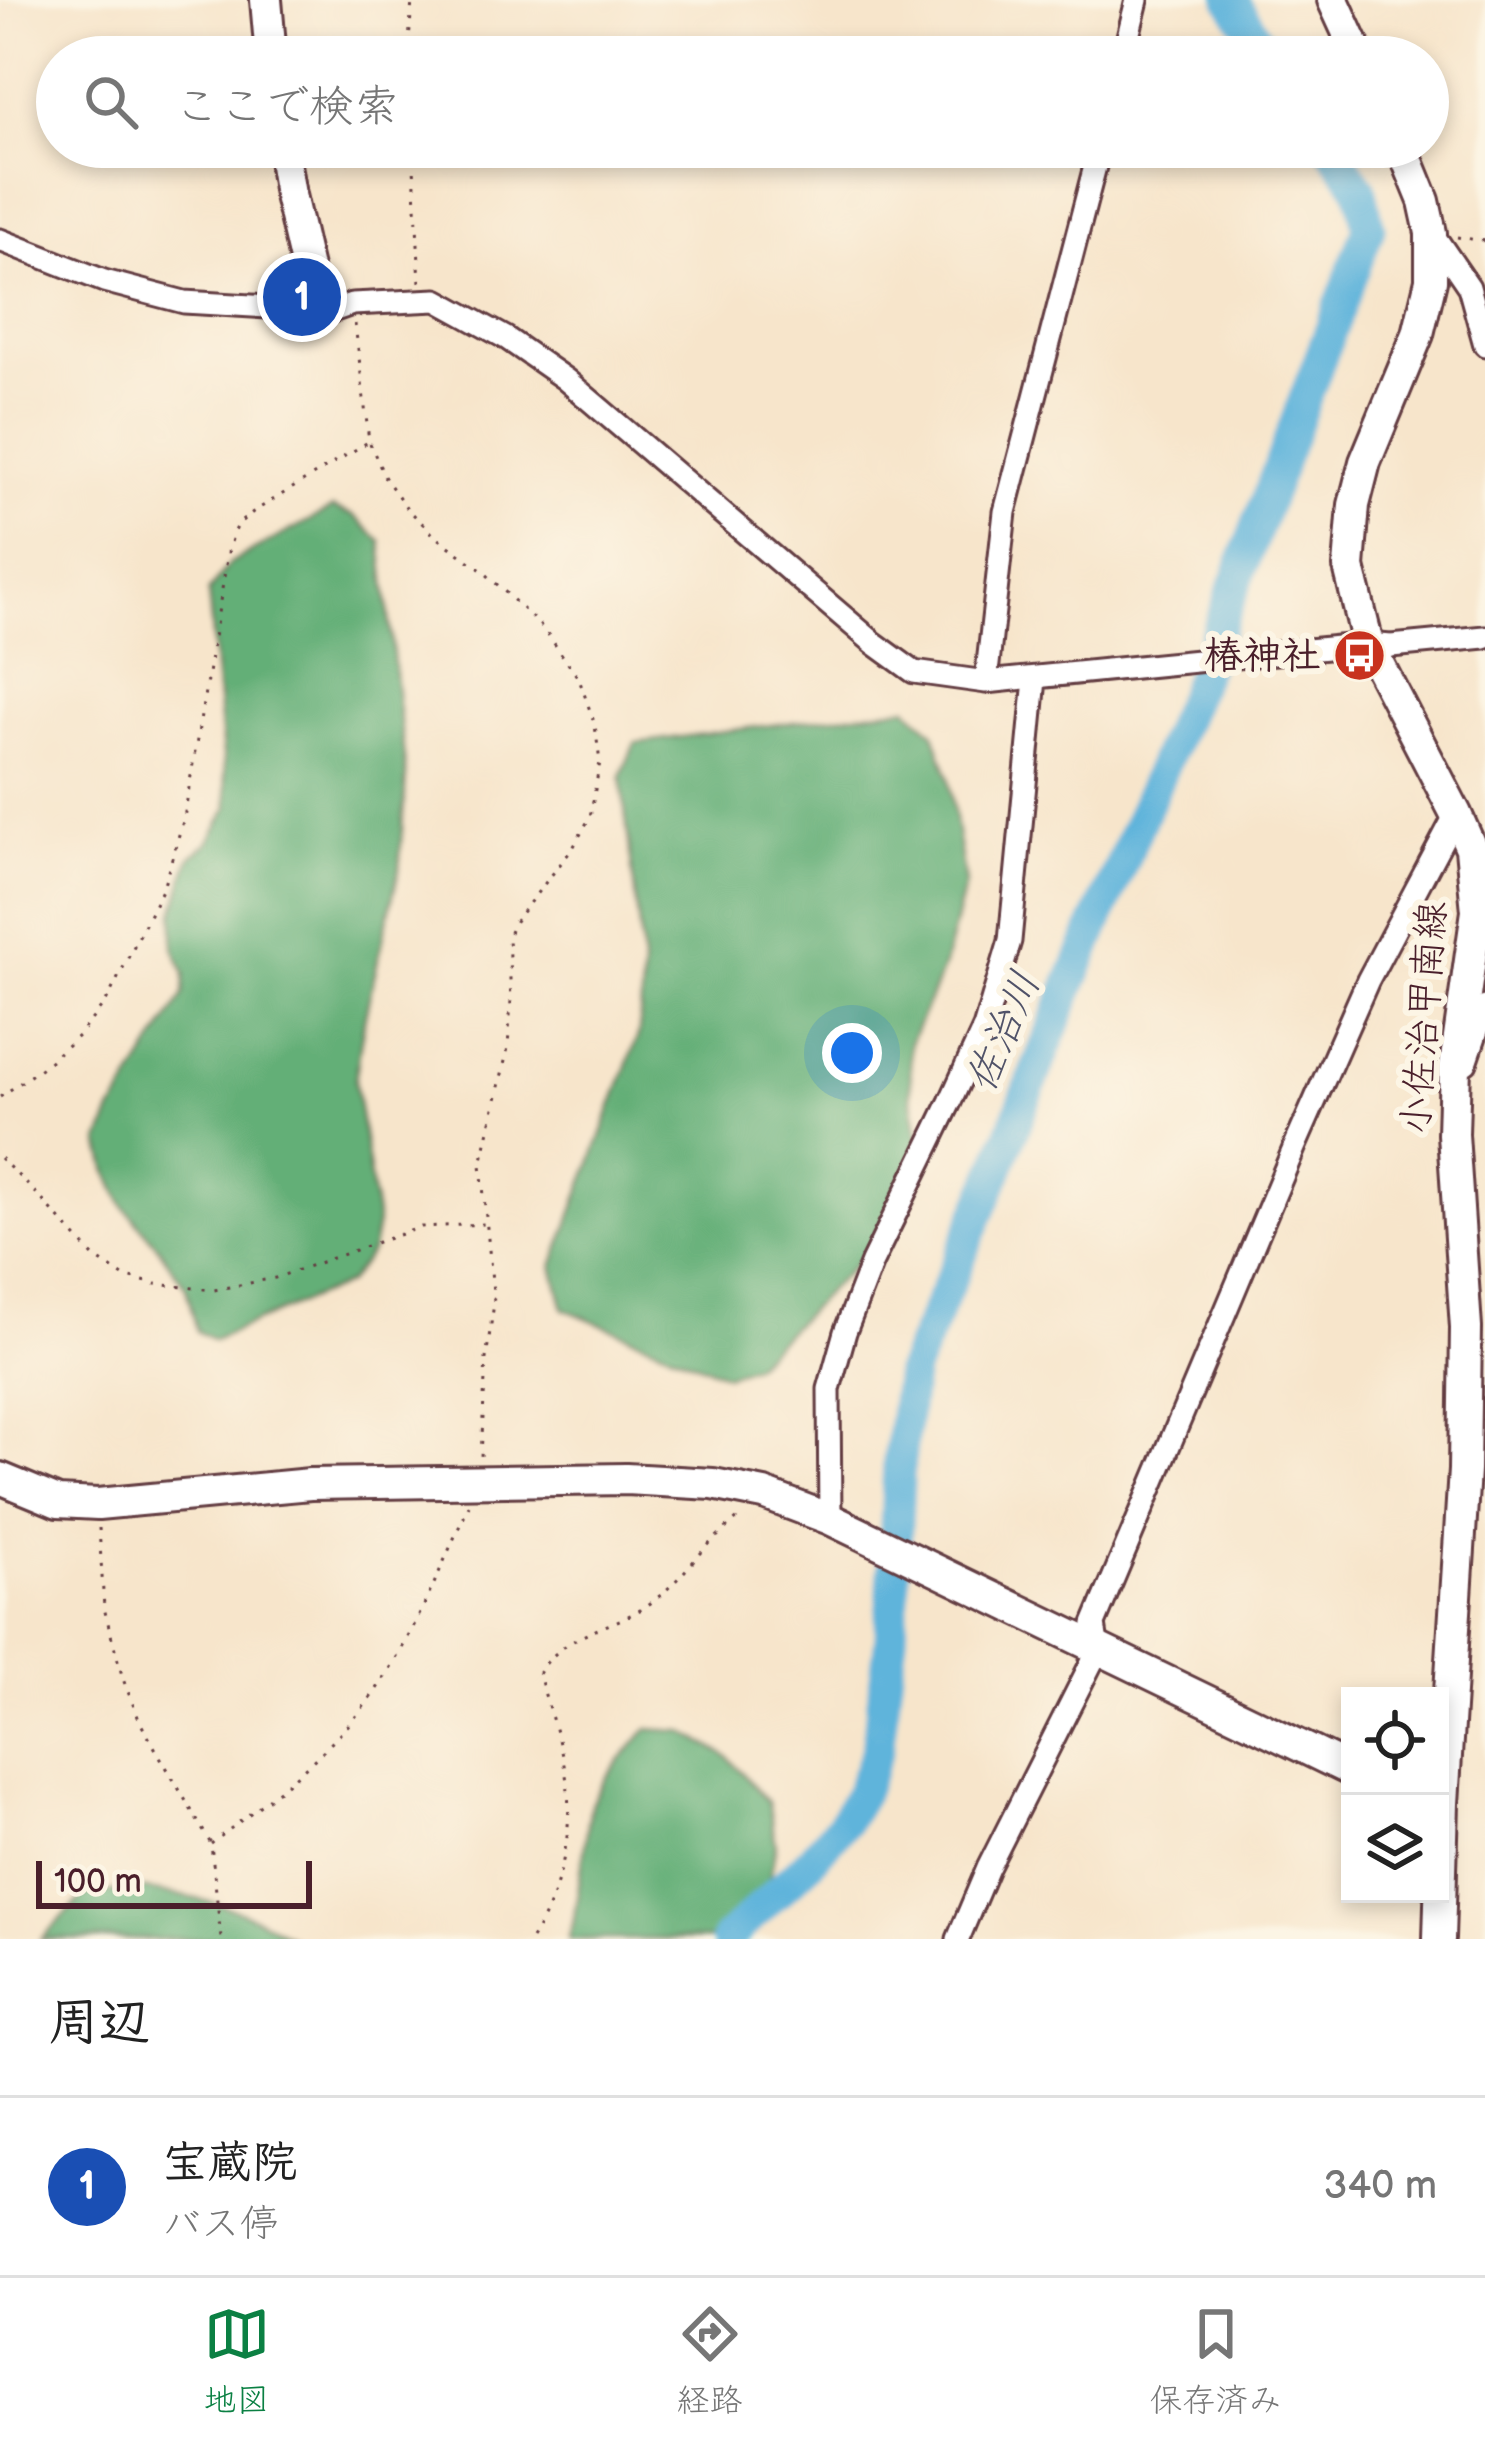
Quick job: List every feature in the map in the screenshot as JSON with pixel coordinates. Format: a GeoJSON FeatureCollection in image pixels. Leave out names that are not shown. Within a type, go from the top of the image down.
{"type":"FeatureCollection","features":[{"type":"Feature","properties":{"kind":"main road"},"geometry":{"type":"LineString","coordinates":[[266,0],[269,36]]}},
{"type":"Feature","properties":{"kind":"main road"},"geometry":{"type":"LineString","coordinates":[[1333,0],[1350,36]]}},
{"type":"Feature","properties":{"kind":"main road"},"geometry":{"type":"LineString","coordinates":[[286,168],[318,316]]}},
{"type":"Feature","properties":{"kind":"main road","name":"小佐治甲南線"},"geometry":{"type":"LineString","coordinates":[[1411,168],[1431,233],[1431,280],[1418,334],[1365,462],[1354,505],[1348,568],[1368,644],[1456,814],[1479,877],[1455,1066],[1453,1134],[1466,1328],[1464,1470],[1443,1795]]}},
{"type":"Feature","properties":{"kind":"main road"},"geometry":{"type":"LineString","coordinates":[[0,1478],[58,1502],[98,1504],[310,1484],[480,1480],[626,1478],[713,1484],[764,1494],[830,1519],[1341,1766]]}},
{"type":"Feature","properties":{"kind":"main road","name":"小佐治甲南線"},"geometry":{"type":"LineString","coordinates":[[1439,1939],[1440,1903]]}},
{"type":"Feature","properties":{"kind":"street"},"geometry":{"type":"LineString","coordinates":[[1129,36],[1138,0]]}},
{"type":"Feature","properties":{"kind":"street"},"geometry":{"type":"LineString","coordinates":[[986,682],[1005,512],[1095,168]]}},
{"type":"Feature","properties":{"kind":"street"},"geometry":{"type":"LineString","coordinates":[[1431,233],[1469,286],[1485,345]]}},
{"type":"Feature","properties":{"kind":"street"},"geometry":{"type":"LineString","coordinates":[[0,240],[104,281],[184,302],[302,309],[318,316],[352,304],[436,300],[506,338],[565,379],[914,672],[986,682],[1035,679],[1368,644],[1485,637]]}},
{"type":"Feature","properties":{"kind":"street"},"geometry":{"type":"LineString","coordinates":[[830,1519],[829,1389],[845,1332],[872,1262],[984,1028],[1010,941],[1035,679]]}},
{"type":"Feature","properties":{"kind":"street"},"geometry":{"type":"LineString","coordinates":[[958,1939],[988,1868],[1098,1650],[1094,1624],[1368,980],[1456,814]]}},
{"type":"Feature","properties":{"kind":"street"},"geometry":{"type":"LineString","coordinates":[[1455,1066],[1464,1066],[1485,1007]]}},
{"type":"Feature","properties":{"kind":"path"},"geometry":{"type":"LineString","coordinates":[[409,36],[412,0]]}},
{"type":"Feature","properties":{"kind":"path"},"geometry":{"type":"LineString","coordinates":[[414,168],[421,301]]}},
{"type":"Feature","properties":{"kind":"path"},"geometry":{"type":"LineString","coordinates":[[211,1844],[290,1781],[352,1722],[393,1664],[480,1480],[494,1303],[481,1164],[508,1048],[508,937],[515,921],[573,848],[590,817],[597,789],[595,725],[579,679],[544,629],[484,572],[434,535],[385,478],[369,441],[352,304]]}},
{"type":"Feature","properties":{"kind":"path"},"geometry":{"type":"LineString","coordinates":[[0,1097],[78,1036],[106,1002],[163,888],[184,818],[218,612],[238,524],[369,441]]}},
{"type":"Feature","properties":{"kind":"path"},"geometry":{"type":"LineString","coordinates":[[0,1158],[93,1256],[123,1276],[154,1284],[214,1290],[275,1278],[421,1226],[485,1224]]}},
{"type":"Feature","properties":{"kind":"path"},"geometry":{"type":"LineString","coordinates":[[531,1939],[556,1887],[570,1818],[566,1776],[539,1674],[562,1647],[642,1609],[764,1494]]}},
{"type":"Feature","properties":{"kind":"path"},"geometry":{"type":"LineString","coordinates":[[98,1504],[104,1608],[123,1679],[140,1722],[211,1844],[221,1939]]}},
{"type":"Feature","properties":{"kind":"green space"},"geometry":{"type":"Polygon","coordinates":[[[333,508],[354,516],[381,541],[406,776],[399,870],[364,1020],[355,1081],[377,1223],[372,1250],[348,1283],[213,1340],[197,1331],[186,1288],[124,1207],[100,1142],[112,1112],[184,994],[185,974],[174,948],[174,912],[190,858],[208,843],[228,808],[208,592],[230,563],[333,508]]]}},
{"type":"Feature","properties":{"kind":"green space"},"geometry":{"type":"Polygon","coordinates":[[[907,707],[934,733],[949,778],[965,884],[943,969],[910,1043],[911,1095],[925,1170],[905,1215],[753,1365],[726,1375],[564,1309],[553,1266],[639,1033],[643,963],[621,776],[635,743],[907,707]]]}},
{"type":"Feature","properties":{"kind":"green space"},"geometry":{"type":"Polygon","coordinates":[[[647,1729],[683,1731],[728,1757],[768,1802],[776,1844],[765,1903],[745,1939],[568,1939],[591,1804],[607,1776],[647,1729]]]}},
{"type":"Feature","properties":{"kind":"green space"},"geometry":{"type":"Polygon","coordinates":[[[139,1889],[219,1904],[293,1939],[41,1939],[85,1895],[139,1889]]]}},
{"type":"Feature","properties":{"kind":"waterway","name":"佐治川"},"geometry":{"type":"LineString","coordinates":[[1232,0],[1255,36]]}},
{"type":"Feature","properties":{"kind":"waterway","name":"佐治川"},"geometry":{"type":"LineString","coordinates":[[727,1939],[843,1823],[861,1793],[877,1750],[891,1637],[899,1461],[911,1371],[1202,673],[1369,228],[1360,188],[1346,168]]}},
{"type":"Feature","properties":{"kind":"place","name":"宝蔵院"},"geometry":{"type":"Point","coordinates":[302,297]}},
{"type":"Feature","properties":{"kind":"place","name":"椿神社"},"geometry":{"type":"Point","coordinates":[1360,656]}}]}
